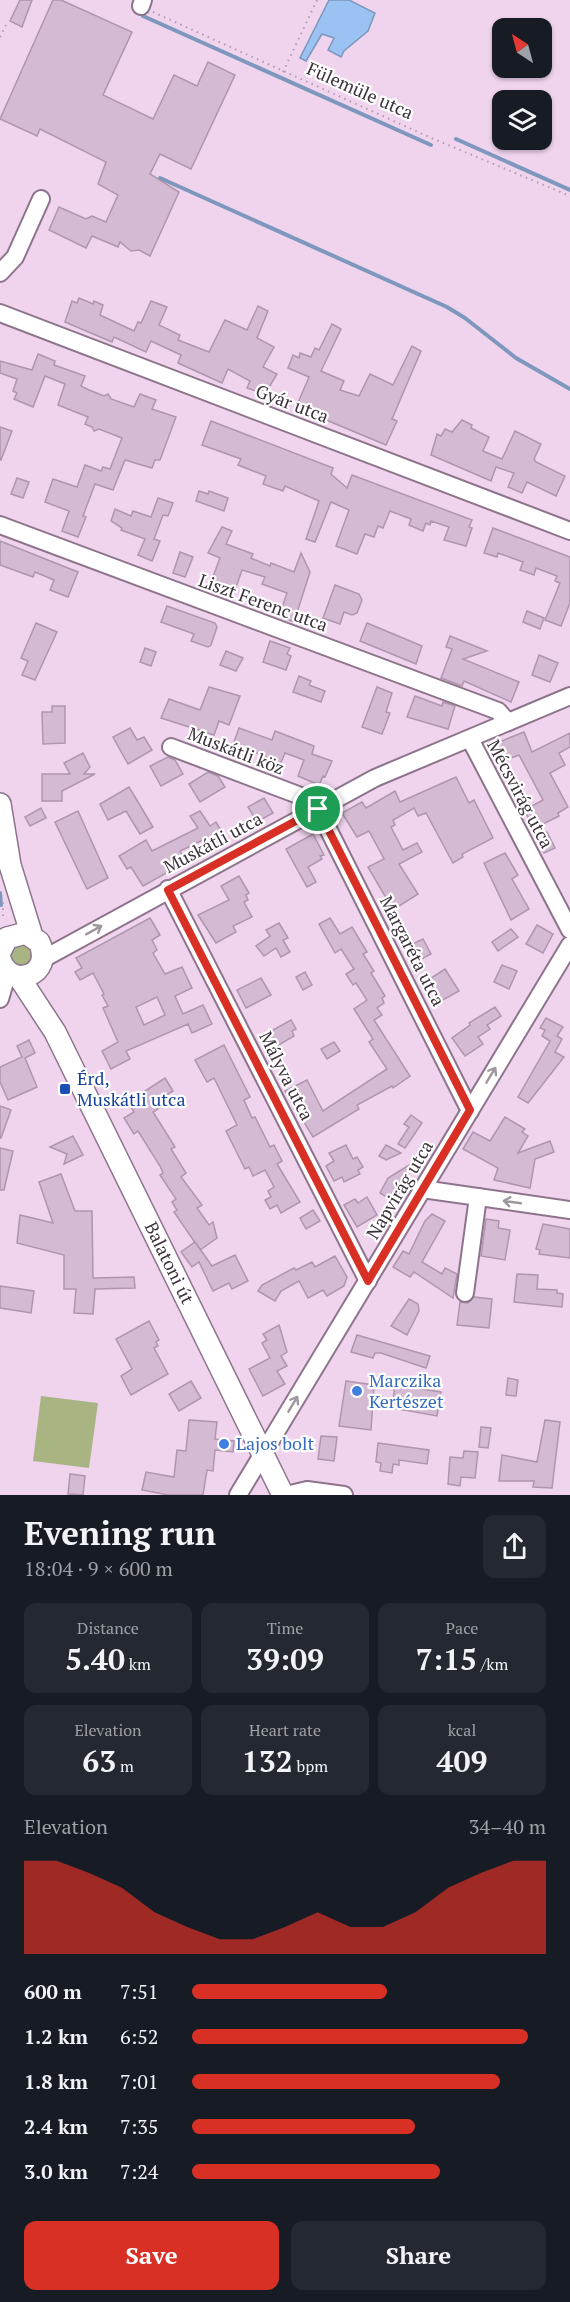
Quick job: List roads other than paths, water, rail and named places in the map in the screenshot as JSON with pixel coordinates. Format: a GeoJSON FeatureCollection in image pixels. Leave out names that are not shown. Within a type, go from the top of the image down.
{"type":"FeatureCollection","features":[{"type":"Feature","properties":{"kind":"main road"},"geometry":{"type":"LineString","coordinates":[[0,804],[10,865],[32,936],[17,934],[5,957]]}},
{"type":"Feature","properties":{"kind":"main road"},"geometry":{"type":"LineString","coordinates":[[5,957],[10,916],[10,865]]}},
{"type":"Feature","properties":{"kind":"main road","name":"Balatoni út"},"geometry":{"type":"LineString","coordinates":[[32,936],[39,942],[55,1032]]}},
{"type":"Feature","properties":{"kind":"main road"},"geometry":{"type":"LineString","coordinates":[[5,957],[30,975],[41,963]]}},
{"type":"Feature","properties":{"kind":"main road","name":"Balatoni út"},"geometry":{"type":"LineString","coordinates":[[5,957],[55,1032],[284,1495]]}},
{"type":"Feature","properties":{"kind":"street"},"geometry":{"type":"LineString","coordinates":[[0,273],[15,256],[41,199]]}},
{"type":"Feature","properties":{"kind":"street","name":"Gyár utca"},"geometry":{"type":"LineString","coordinates":[[0,313],[570,531]]}},
{"type":"Feature","properties":{"kind":"street","name":"Liszt Ferenc utca"},"geometry":{"type":"LineString","coordinates":[[0,525],[498,711],[508,722]]}},
{"type":"Feature","properties":{"kind":"street","name":"Muskátli utca"},"geometry":{"type":"LineString","coordinates":[[41,963],[168,890],[375,778],[570,696]]}},
{"type":"Feature","properties":{"kind":"street","name":"Mécsvirág utca"},"geometry":{"type":"LineString","coordinates":[[470,739],[570,930]]}},
{"type":"Feature","properties":{"kind":"street","name":"Muskátli köz"},"geometry":{"type":"LineString","coordinates":[[171,747],[306,798],[318,809]]}},
{"type":"Feature","properties":{"kind":"street","name":"Margaréta utca"},"geometry":{"type":"LineString","coordinates":[[318,809],[470,1110]]}},
{"type":"Feature","properties":{"kind":"street","name":"Mályva utca"},"geometry":{"type":"LineString","coordinates":[[168,890],[368,1281]]}},
{"type":"Feature","properties":{"kind":"street","name":"Napvirág utca"},"geometry":{"type":"LineString","coordinates":[[238,1495],[570,945]]}},
{"type":"Feature","properties":{"kind":"street"},"geometry":{"type":"LineString","coordinates":[[0,999],[5,957]]}},
{"type":"Feature","properties":{"kind":"street"},"geometry":{"type":"LineString","coordinates":[[422,1189],[570,1210]]}},
{"type":"Feature","properties":{"kind":"street"},"geometry":{"type":"LineString","coordinates":[[465,1293],[478,1197]]}},
{"type":"Feature","properties":{"kind":"street"},"geometry":{"type":"LineString","coordinates":[[284,1495],[307,1490],[344,1495]]}},
{"type":"Feature","properties":{"kind":"water"},"geometry":{"type":"Polygon","coordinates":[[[329,0],[349,0],[375,13],[368,31],[344,51],[341,57],[328,50],[334,38],[322,34],[306,61],[300,58],[329,0]]]}},
{"type":"Feature","properties":{"kind":"waterway"},"geometry":{"type":"LineString","coordinates":[[143,16],[431,145]]}},
{"type":"Feature","properties":{"kind":"waterway"},"geometry":{"type":"LineString","coordinates":[[456,139],[570,190]]}},
{"type":"Feature","properties":{"kind":"waterway"},"geometry":{"type":"LineString","coordinates":[[160,178],[447,307],[465,318],[516,358],[570,389]]}},
{"type":"Feature","properties":{"kind":"waterway"},"geometry":{"type":"LineString","coordinates":[[0,893],[1,905]]}},
{"type":"Feature","properties":{"kind":"place","name":"Érd, Muskátli utca"},"geometry":{"type":"Point","coordinates":[65,1089]}},
{"type":"Feature","properties":{"kind":"place","name":"Marczika Kertészet"},"geometry":{"type":"Point","coordinates":[357,1391]}},
{"type":"Feature","properties":{"kind":"place","name":"Lajos bolt"},"geometry":{"type":"Point","coordinates":[224,1444]}}]}
